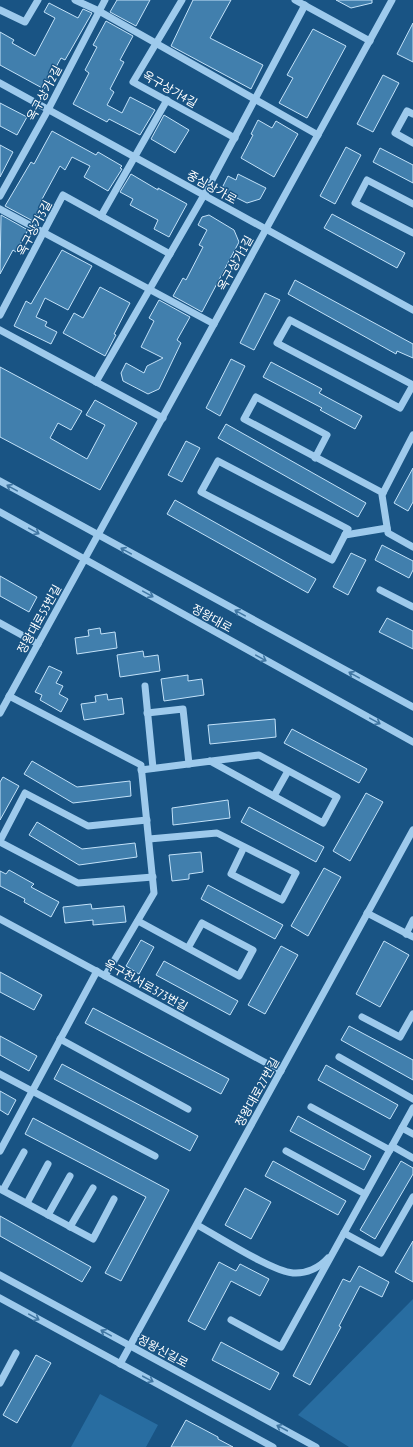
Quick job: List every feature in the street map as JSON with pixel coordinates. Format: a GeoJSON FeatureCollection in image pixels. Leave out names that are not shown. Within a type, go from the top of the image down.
{"type":"FeatureCollection","features":[{"type":"Feature","properties":{"kind":"street"},"geometry":{"type":"LineString","coordinates":[[0,10],[25,22],[38,0]]}},
{"type":"Feature","properties":{"kind":"street"},"geometry":{"type":"LineString","coordinates":[[75,0],[99,11],[254,101],[318,135]]}},
{"type":"Feature","properties":{"kind":"street","name":"옥구상가2길"},"geometry":{"type":"LineString","coordinates":[[0,196],[48,110],[105,0]]}},
{"type":"Feature","properties":{"kind":"street","name":"옥구상가4길"},"geometry":{"type":"LineString","coordinates":[[182,0],[133,82],[235,138]]}},
{"type":"Feature","properties":{"kind":"street"},"geometry":{"type":"LineString","coordinates":[[295,0],[370,41]]}},
{"type":"Feature","properties":{"kind":"street","name":"옥구상가1길"},"geometry":{"type":"LineString","coordinates":[[98,536],[392,0]]}},
{"type":"Feature","properties":{"kind":"street"},"geometry":{"type":"LineString","coordinates":[[96,382],[204,195],[305,6]]}},
{"type":"Feature","properties":{"kind":"street","name":"중심상가로"},"geometry":{"type":"LineString","coordinates":[[0,84],[413,310]]}},
{"type":"Feature","properties":{"kind":"street"},"geometry":{"type":"LineString","coordinates":[[101,216],[167,100]]}},
{"type":"Feature","properties":{"kind":"street"},"geometry":{"type":"LineString","coordinates":[[413,114],[406,110],[395,133],[413,143]]}},
{"type":"Feature","properties":{"kind":"street"},"geometry":{"type":"LineString","coordinates":[[413,204],[367,180],[355,203],[413,233]]}},
{"type":"Feature","properties":{"kind":"street","name":"옥구상가3길"},"geometry":{"type":"LineString","coordinates":[[0,315],[63,196],[170,254]]}},
{"type":"Feature","properties":{"kind":"street"},"geometry":{"type":"LineString","coordinates":[[0,209],[214,324]]}},
{"type":"Feature","properties":{"kind":"street"},"geometry":{"type":"LineString","coordinates":[[290,320],[412,385],[410,398],[400,408],[277,343],[290,320]]}},
{"type":"Feature","properties":{"kind":"street"},"geometry":{"type":"LineString","coordinates":[[0,330],[163,418]]}},
{"type":"Feature","properties":{"kind":"street"},"geometry":{"type":"LineString","coordinates":[[315,458],[327,435],[256,397],[244,419],[315,458],[383,493]]}},
{"type":"Feature","properties":{"kind":"street"},"geometry":{"type":"LineString","coordinates":[[413,435],[383,493],[388,533],[413,547]]}},
{"type":"Feature","properties":{"kind":"street"},"geometry":{"type":"LineString","coordinates":[[218,461],[348,529],[345,535],[332,560],[201,492],[218,461]]}},
{"type":"Feature","properties":{"kind":"street","name":"정왕대로"},"geometry":{"type":"LineString","coordinates":[[0,481],[98,536],[413,707]]}},
{"type":"Feature","properties":{"kind":"street","name":"정왕대로"},"geometry":{"type":"LineString","coordinates":[[0,512],[413,742]]}},
{"type":"Feature","properties":{"kind":"street"},"geometry":{"type":"LineString","coordinates":[[345,535],[387,528]]}},
{"type":"Feature","properties":{"kind":"street","name":"정왕대로53번길"},"geometry":{"type":"LineString","coordinates":[[0,713],[98,536]]}},
{"type":"Feature","properties":{"kind":"street"},"geometry":{"type":"LineString","coordinates":[[380,590],[413,606]]}},
{"type":"Feature","properties":{"kind":"street"},"geometry":{"type":"LineString","coordinates":[[0,623],[38,644]]}},
{"type":"Feature","properties":{"kind":"street"},"geometry":{"type":"LineString","coordinates":[[145,686],[153,768]]}},
{"type":"Feature","properties":{"kind":"street"},"geometry":{"type":"LineString","coordinates":[[9,696],[141,765],[154,894],[105,976]]}},
{"type":"Feature","properties":{"kind":"street"},"geometry":{"type":"LineString","coordinates":[[147,713],[183,709],[189,764]]}},
{"type":"Feature","properties":{"kind":"street"},"geometry":{"type":"LineString","coordinates":[[141,770],[153,768],[189,764],[210,761],[259,755],[337,797],[323,823],[210,761]]}},
{"type":"Feature","properties":{"kind":"street"},"geometry":{"type":"LineString","coordinates":[[274,796],[288,770]]}},
{"type":"Feature","properties":{"kind":"street"},"geometry":{"type":"LineString","coordinates":[[147,820],[88,826],[25,793],[0,842],[78,883],[153,877]]}},
{"type":"Feature","properties":{"kind":"street","name":"정왕대로27번길"},"geometry":{"type":"LineString","coordinates":[[120,1364],[413,830]]}},
{"type":"Feature","properties":{"kind":"street"},"geometry":{"type":"LineString","coordinates":[[149,839],[217,833],[296,873],[282,900],[231,874],[244,847]]}},
{"type":"Feature","properties":{"kind":"street"},"geometry":{"type":"LineString","coordinates":[[367,913],[413,937]]}},
{"type":"Feature","properties":{"kind":"street","name":"옥구천서로373번길"},"geometry":{"type":"LineString","coordinates":[[0,919],[281,1071]]}},
{"type":"Feature","properties":{"kind":"street"},"geometry":{"type":"LineString","coordinates":[[406,934],[413,920]]}},
{"type":"Feature","properties":{"kind":"street"},"geometry":{"type":"LineString","coordinates":[[138,921],[239,976],[253,950],[202,923],[188,948]]}},
{"type":"Feature","properties":{"kind":"street"},"geometry":{"type":"LineString","coordinates":[[0,1151],[97,971]]}},
{"type":"Feature","properties":{"kind":"street"},"geometry":{"type":"LineString","coordinates":[[362,1017],[400,1037],[413,1014]]}},
{"type":"Feature","properties":{"kind":"street"},"geometry":{"type":"LineString","coordinates":[[60,1039],[188,1109]]}},
{"type":"Feature","properties":{"kind":"street"},"geometry":{"type":"LineString","coordinates":[[339,1057],[413,1099]]}},
{"type":"Feature","properties":{"kind":"street"},"geometry":{"type":"LineString","coordinates":[[0,1074],[155,1156]]}},
{"type":"Feature","properties":{"kind":"street"},"geometry":{"type":"LineString","coordinates":[[311,1107],[413,1158]]}},
{"type":"Feature","properties":{"kind":"street"},"geometry":{"type":"LineString","coordinates":[[231,1320],[281,1347],[413,1108]]}},
{"type":"Feature","properties":{"kind":"street"},"geometry":{"type":"LineString","coordinates":[[402,1128],[413,1134]]}},
{"type":"Feature","properties":{"kind":"street"},"geometry":{"type":"LineString","coordinates":[[286,1151],[365,1194]]}},
{"type":"Feature","properties":{"kind":"street"},"geometry":{"type":"LineString","coordinates":[[24,1152],[1,1189],[70,1227],[93,1239],[114,1199]]}},
{"type":"Feature","properties":{"kind":"street"},"geometry":{"type":"LineString","coordinates":[[27,1203],[48,1164]]}},
{"type":"Feature","properties":{"kind":"street"},"geometry":{"type":"LineString","coordinates":[[48,1215],[70,1176]]}},
{"type":"Feature","properties":{"kind":"street"},"geometry":{"type":"LineString","coordinates":[[70,1227],[93,1188]]}},
{"type":"Feature","properties":{"kind":"street"},"geometry":{"type":"LineString","coordinates":[[344,1233],[381,1254],[413,1196]]}},
{"type":"Feature","properties":{"kind":"street"},"geometry":{"type":"LineString","coordinates":[[197,1225],[268,1264],[292,1273],[304,1273],[314,1269],[324,1263],[332,1254]]}},
{"type":"Feature","properties":{"kind":"street","name":"정왕신길로"},"geometry":{"type":"LineString","coordinates":[[0,1275],[316,1447]]}},
{"type":"Feature","properties":{"kind":"street"},"geometry":{"type":"LineString","coordinates":[[0,1298],[273,1447]]}},
{"type":"Feature","properties":{"kind":"street"},"geometry":{"type":"LineString","coordinates":[[0,1383],[16,1353]]}},
{"type":"Feature","properties":{"kind":"shaded area"},"geometry":{"type":"Polygon","coordinates":[[[413,1299],[413,1447],[349,1447],[298,1415],[413,1299]]]}},
{"type":"Feature","properties":{"kind":"shaded area"},"geometry":{"type":"Polygon","coordinates":[[[100,1394],[158,1425],[146,1447],[71,1447],[100,1394]]]}},
{"type":"Feature","properties":{"kind":"building"},"geometry":{"type":"Polygon","coordinates":[[[117,0],[150,0],[136,26],[110,12],[117,0]]]}},
{"type":"Feature","properties":{"kind":"building"},"geometry":{"type":"Polygon","coordinates":[[[193,0],[231,0],[210,38],[263,65],[251,89],[171,46],[193,0]]]}},
{"type":"Feature","properties":{"kind":"building"},"geometry":{"type":"Polygon","coordinates":[[[336,0],[372,0],[372,3],[351,8],[336,0]]]}},
{"type":"Feature","properties":{"kind":"building"},"geometry":{"type":"Polygon","coordinates":[[[49,3],[78,18],[83,9],[92,13],[65,60],[61,58],[44,89],[0,65],[0,32],[14,40],[12,43],[35,56],[55,18],[44,12],[49,3]]]}},
{"type":"Feature","properties":{"kind":"building"},"geometry":{"type":"Polygon","coordinates":[[[106,21],[133,36],[120,60],[124,62],[110,89],[114,92],[107,105],[122,113],[130,97],[155,110],[140,135],[109,119],[107,122],[73,104],[89,73],[85,70],[97,47],[93,45],[106,21]]]}},
{"type":"Feature","properties":{"kind":"building"},"geometry":{"type":"Polygon","coordinates":[[[413,23],[413,62],[397,54],[413,23]]]}},
{"type":"Feature","properties":{"kind":"building"},"geometry":{"type":"Polygon","coordinates":[[[313,29],[346,46],[307,118],[279,103],[293,78],[287,75],[313,29]]]}},
{"type":"Feature","properties":{"kind":"building"},"geometry":{"type":"Polygon","coordinates":[[[383,75],[399,83],[373,132],[357,124],[383,75]]]}},
{"type":"Feature","properties":{"kind":"building"},"geometry":{"type":"Polygon","coordinates":[[[0,103],[27,117],[17,135],[0,126],[0,103]]]}},
{"type":"Feature","properties":{"kind":"building"},"geometry":{"type":"Polygon","coordinates":[[[164,115],[189,130],[175,153],[151,139],[164,115]]]}},
{"type":"Feature","properties":{"kind":"building"},"geometry":{"type":"Polygon","coordinates":[[[258,120],[272,128],[276,121],[298,134],[274,177],[241,158],[253,135],[251,134],[258,120]]]}},
{"type":"Feature","properties":{"kind":"building"},"geometry":{"type":"Polygon","coordinates":[[[52,131],[96,155],[98,152],[122,166],[120,168],[122,169],[108,191],[84,177],[90,166],[72,157],[65,170],[60,166],[41,201],[43,202],[33,221],[5,206],[31,162],[34,164],[52,131]]]}},
{"type":"Feature","properties":{"kind":"building"},"geometry":{"type":"Polygon","coordinates":[[[0,145],[13,152],[0,177],[0,145]]]}},
{"type":"Feature","properties":{"kind":"building"},"geometry":{"type":"Polygon","coordinates":[[[346,147],[361,155],[335,204],[320,196],[346,147]]]}},
{"type":"Feature","properties":{"kind":"building"},"geometry":{"type":"Polygon","coordinates":[[[380,148],[413,165],[413,183],[373,162],[380,148]]]}},
{"type":"Feature","properties":{"kind":"building"},"geometry":{"type":"Polygon","coordinates":[[[131,174],[158,190],[158,188],[187,204],[169,237],[154,229],[158,220],[130,205],[133,199],[120,192],[131,174]]]}},
{"type":"Feature","properties":{"kind":"building"},"geometry":{"type":"Polygon","coordinates":[[[238,174],[266,188],[260,199],[247,203],[221,190],[228,176],[236,180],[238,174]]]}},
{"type":"Feature","properties":{"kind":"building"},"geometry":{"type":"Polygon","coordinates":[[[332,214],[405,253],[397,268],[324,228],[332,214]]]}},
{"type":"Feature","properties":{"kind":"building"},"geometry":{"type":"Polygon","coordinates":[[[1,215],[28,230],[16,252],[13,250],[0,274],[1,215]]]}},
{"type":"Feature","properties":{"kind":"building"},"geometry":{"type":"Polygon","coordinates":[[[209,215],[234,230],[239,242],[202,312],[173,296],[183,278],[186,280],[203,247],[199,245],[207,230],[198,225],[202,217],[209,215]]]}},
{"type":"Feature","properties":{"kind":"building"},"geometry":{"type":"Polygon","coordinates":[[[62,250],[92,266],[68,310],[45,298],[36,317],[47,322],[45,326],[57,332],[51,344],[14,326],[26,301],[31,304],[62,250]]]}},
{"type":"Feature","properties":{"kind":"building"},"geometry":{"type":"Polygon","coordinates":[[[295,280],[413,344],[413,358],[397,351],[396,354],[288,294],[295,280]]]}},
{"type":"Feature","properties":{"kind":"building"},"geometry":{"type":"Polygon","coordinates":[[[100,287],[130,303],[114,334],[116,335],[105,356],[63,333],[74,313],[83,318],[100,287]]]}},
{"type":"Feature","properties":{"kind":"building"},"geometry":{"type":"Polygon","coordinates":[[[265,293],[280,300],[254,350],[240,343],[265,293]]]}},
{"type":"Feature","properties":{"kind":"building"},"geometry":{"type":"Polygon","coordinates":[[[159,300],[190,317],[177,340],[181,343],[159,389],[148,394],[123,381],[121,373],[126,363],[144,373],[147,366],[163,358],[141,347],[154,321],[149,318],[159,300]]]}},
{"type":"Feature","properties":{"kind":"building"},"geometry":{"type":"Polygon","coordinates":[[[231,359],[245,366],[220,416],[206,408],[231,359]]]}},
{"type":"Feature","properties":{"kind":"building"},"geometry":{"type":"Polygon","coordinates":[[[271,362],[322,389],[319,393],[362,416],[355,429],[320,410],[322,408],[263,377],[271,362]]]}},
{"type":"Feature","properties":{"kind":"building"},"geometry":{"type":"Polygon","coordinates":[[[0,367],[82,411],[71,430],[58,423],[50,438],[87,459],[105,425],[86,415],[95,400],[137,423],[100,490],[0,437],[0,367]]]}},
{"type":"Feature","properties":{"kind":"building"},"geometry":{"type":"Polygon","coordinates":[[[226,424],[366,503],[358,517],[218,438],[226,424]]]}},
{"type":"Feature","properties":{"kind":"building"},"geometry":{"type":"Polygon","coordinates":[[[186,441],[200,448],[182,482],[168,475],[186,441]]]}},
{"type":"Feature","properties":{"kind":"building"},"geometry":{"type":"Polygon","coordinates":[[[413,468],[413,502],[408,511],[394,503],[413,468]]]}},
{"type":"Feature","properties":{"kind":"building"},"geometry":{"type":"Polygon","coordinates":[[[175,500],[316,579],[308,593],[167,514],[175,500]]]}},
{"type":"Feature","properties":{"kind":"building"},"geometry":{"type":"Polygon","coordinates":[[[382,545],[413,561],[413,570],[409,578],[375,560],[382,545]]]}},
{"type":"Feature","properties":{"kind":"building"},"geometry":{"type":"Polygon","coordinates":[[[351,553],[366,560],[348,595],[333,587],[351,553]]]}},
{"type":"Feature","properties":{"kind":"building"},"geometry":{"type":"Polygon","coordinates":[[[0,576],[37,597],[29,612],[0,596],[0,576]]]}},
{"type":"Feature","properties":{"kind":"building"},"geometry":{"type":"Polygon","coordinates":[[[387,618],[413,631],[413,649],[379,632],[387,618]]]}},
{"type":"Feature","properties":{"kind":"building"},"geometry":{"type":"Polygon","coordinates":[[[100,628],[101,634],[115,632],[117,648],[77,654],[75,638],[89,636],[88,630],[100,628]]]}},
{"type":"Feature","properties":{"kind":"building"},"geometry":{"type":"Polygon","coordinates":[[[143,651],[144,657],[158,655],[160,671],[120,677],[117,655],[143,651]]]}},
{"type":"Feature","properties":{"kind":"building"},"geometry":{"type":"Polygon","coordinates":[[[49,666],[62,672],[56,683],[63,686],[59,694],[68,699],[61,712],[40,700],[42,695],[35,692],[49,666]]]}},
{"type":"Feature","properties":{"kind":"building"},"geometry":{"type":"Polygon","coordinates":[[[188,675],[188,681],[202,679],[204,695],[164,701],[161,679],[188,675]]]}},
{"type":"Feature","properties":{"kind":"building"},"geometry":{"type":"Polygon","coordinates":[[[107,694],[108,700],[122,698],[124,714],[84,720],[81,704],[96,702],[95,696],[107,694]]]}},
{"type":"Feature","properties":{"kind":"building"},"geometry":{"type":"Polygon","coordinates":[[[275,719],[276,737],[210,744],[208,725],[275,719]]]}},
{"type":"Feature","properties":{"kind":"building"},"geometry":{"type":"Polygon","coordinates":[[[292,729],[367,769],[359,783],[284,743],[292,729]]]}},
{"type":"Feature","properties":{"kind":"building"},"geometry":{"type":"Polygon","coordinates":[[[32,761],[77,787],[130,781],[131,796],[73,803],[24,774],[32,761]]]}},
{"type":"Feature","properties":{"kind":"building"},"geometry":{"type":"Polygon","coordinates":[[[3,777],[19,786],[0,820],[0,782],[3,777]]]}},
{"type":"Feature","properties":{"kind":"building"},"geometry":{"type":"Polygon","coordinates":[[[366,793],[383,802],[350,861],[333,851],[366,793]]]}},
{"type":"Feature","properties":{"kind":"building"},"geometry":{"type":"Polygon","coordinates":[[[228,800],[230,818],[173,825],[172,808],[228,800]]]}},
{"type":"Feature","properties":{"kind":"building"},"geometry":{"type":"Polygon","coordinates":[[[249,807],[324,847],[316,862],[241,822],[249,807]]]}},
{"type":"Feature","properties":{"kind":"building"},"geometry":{"type":"Polygon","coordinates":[[[37,822],[82,849],[135,843],[137,857],[79,865],[29,835],[37,822]]]}},
{"type":"Feature","properties":{"kind":"building"},"geometry":{"type":"Polygon","coordinates":[[[201,852],[203,872],[189,874],[189,879],[172,881],[169,855],[201,852]]]}},
{"type":"Feature","properties":{"kind":"building"},"geometry":{"type":"Polygon","coordinates":[[[324,868],[341,877],[308,936],[291,926],[324,868]]]}},
{"type":"Feature","properties":{"kind":"building"},"geometry":{"type":"Polygon","coordinates":[[[9,870],[34,884],[31,887],[59,902],[51,917],[24,902],[25,899],[0,886],[0,871],[6,874],[9,870]]]}},
{"type":"Feature","properties":{"kind":"building"},"geometry":{"type":"Polygon","coordinates":[[[208,885],[283,925],[275,939],[201,899],[208,885]]]}},
{"type":"Feature","properties":{"kind":"building"},"geometry":{"type":"Polygon","coordinates":[[[91,904],[92,909],[124,906],[126,922],[93,925],[93,920],[65,923],[63,907],[91,904]]]}},
{"type":"Feature","properties":{"kind":"building"},"geometry":{"type":"Polygon","coordinates":[[[141,940],[154,947],[139,974],[126,966],[141,940]]]}},
{"type":"Feature","properties":{"kind":"building"},"geometry":{"type":"Polygon","coordinates":[[[384,941],[409,955],[380,1007],[356,994],[384,941]]]}},
{"type":"Feature","properties":{"kind":"building"},"geometry":{"type":"Polygon","coordinates":[[[281,946],[298,955],[265,1014],[248,1005],[281,946]]]}},
{"type":"Feature","properties":{"kind":"building"},"geometry":{"type":"Polygon","coordinates":[[[164,961],[238,1001],[230,1015],[156,975],[164,961]]]}},
{"type":"Feature","properties":{"kind":"building"},"geometry":{"type":"Polygon","coordinates":[[[0,972],[42,995],[34,1010],[0,992],[0,972]]]}},
{"type":"Feature","properties":{"kind":"building"},"geometry":{"type":"Polygon","coordinates":[[[93,1008],[229,1079],[221,1094],[85,1023],[93,1008]]]}},
{"type":"Feature","properties":{"kind":"building"},"geometry":{"type":"Polygon","coordinates":[[[349,1026],[413,1060],[413,1080],[341,1040],[349,1026]]]}},
{"type":"Feature","properties":{"kind":"building"},"geometry":{"type":"Polygon","coordinates":[[[0,1036],[37,1056],[29,1071],[0,1055],[0,1036]]]}},
{"type":"Feature","properties":{"kind":"building"},"geometry":{"type":"Polygon","coordinates":[[[62,1064],[198,1136],[190,1151],[54,1079],[62,1064]]]}},
{"type":"Feature","properties":{"kind":"building"},"geometry":{"type":"Polygon","coordinates":[[[326,1065],[398,1105],[390,1119],[318,1080],[326,1065]]]}},
{"type":"Feature","properties":{"kind":"building"},"geometry":{"type":"Polygon","coordinates":[[[0,1091],[16,1100],[8,1115],[0,1110],[0,1091]]]}},
{"type":"Feature","properties":{"kind":"building"},"geometry":{"type":"Polygon","coordinates":[[[298,1116],[371,1156],[364,1170],[290,1131],[298,1116]]]}},
{"type":"Feature","properties":{"kind":"building"},"geometry":{"type":"Polygon","coordinates":[[[33,1118],[169,1190],[121,1281],[105,1273],[146,1197],[25,1134],[33,1118]]]}},
{"type":"Feature","properties":{"kind":"building"},"geometry":{"type":"Polygon","coordinates":[[[273,1161],[346,1201],[338,1215],[265,1176],[273,1161]]]}},
{"type":"Feature","properties":{"kind":"building"},"geometry":{"type":"Polygon","coordinates":[[[401,1161],[413,1168],[413,1174],[375,1239],[360,1230],[401,1161]]]}},
{"type":"Feature","properties":{"kind":"building"},"geometry":{"type":"Polygon","coordinates":[[[245,1188],[271,1202],[251,1239],[225,1225],[245,1188]]]}},
{"type":"Feature","properties":{"kind":"building"},"geometry":{"type":"Polygon","coordinates":[[[0,1216],[91,1267],[82,1282],[0,1236],[0,1216]]]}},
{"type":"Feature","properties":{"kind":"building"},"geometry":{"type":"Polygon","coordinates":[[[413,1241],[413,1282],[395,1272],[413,1241]]]}},
{"type":"Feature","properties":{"kind":"building"},"geometry":{"type":"Polygon","coordinates":[[[219,1262],[236,1271],[240,1264],[269,1279],[260,1296],[231,1281],[205,1330],[188,1321],[219,1262]]]}},
{"type":"Feature","properties":{"kind":"building"},"geometry":{"type":"Polygon","coordinates":[[[359,1266],[389,1282],[382,1297],[360,1286],[339,1326],[341,1327],[310,1385],[293,1376],[343,1279],[350,1282],[359,1266]]]}},
{"type":"Feature","properties":{"kind":"building"},"geometry":{"type":"Polygon","coordinates":[[[221,1342],[279,1373],[270,1390],[212,1360],[221,1342]]]}},
{"type":"Feature","properties":{"kind":"building"},"geometry":{"type":"Polygon","coordinates":[[[36,1355],[51,1363],[17,1423],[3,1415],[36,1355]]]}},
{"type":"Feature","properties":{"kind":"building"},"geometry":{"type":"Polygon","coordinates":[[[186,1420],[218,1437],[218,1439],[233,1447],[171,1447],[186,1420]]]}}]}
